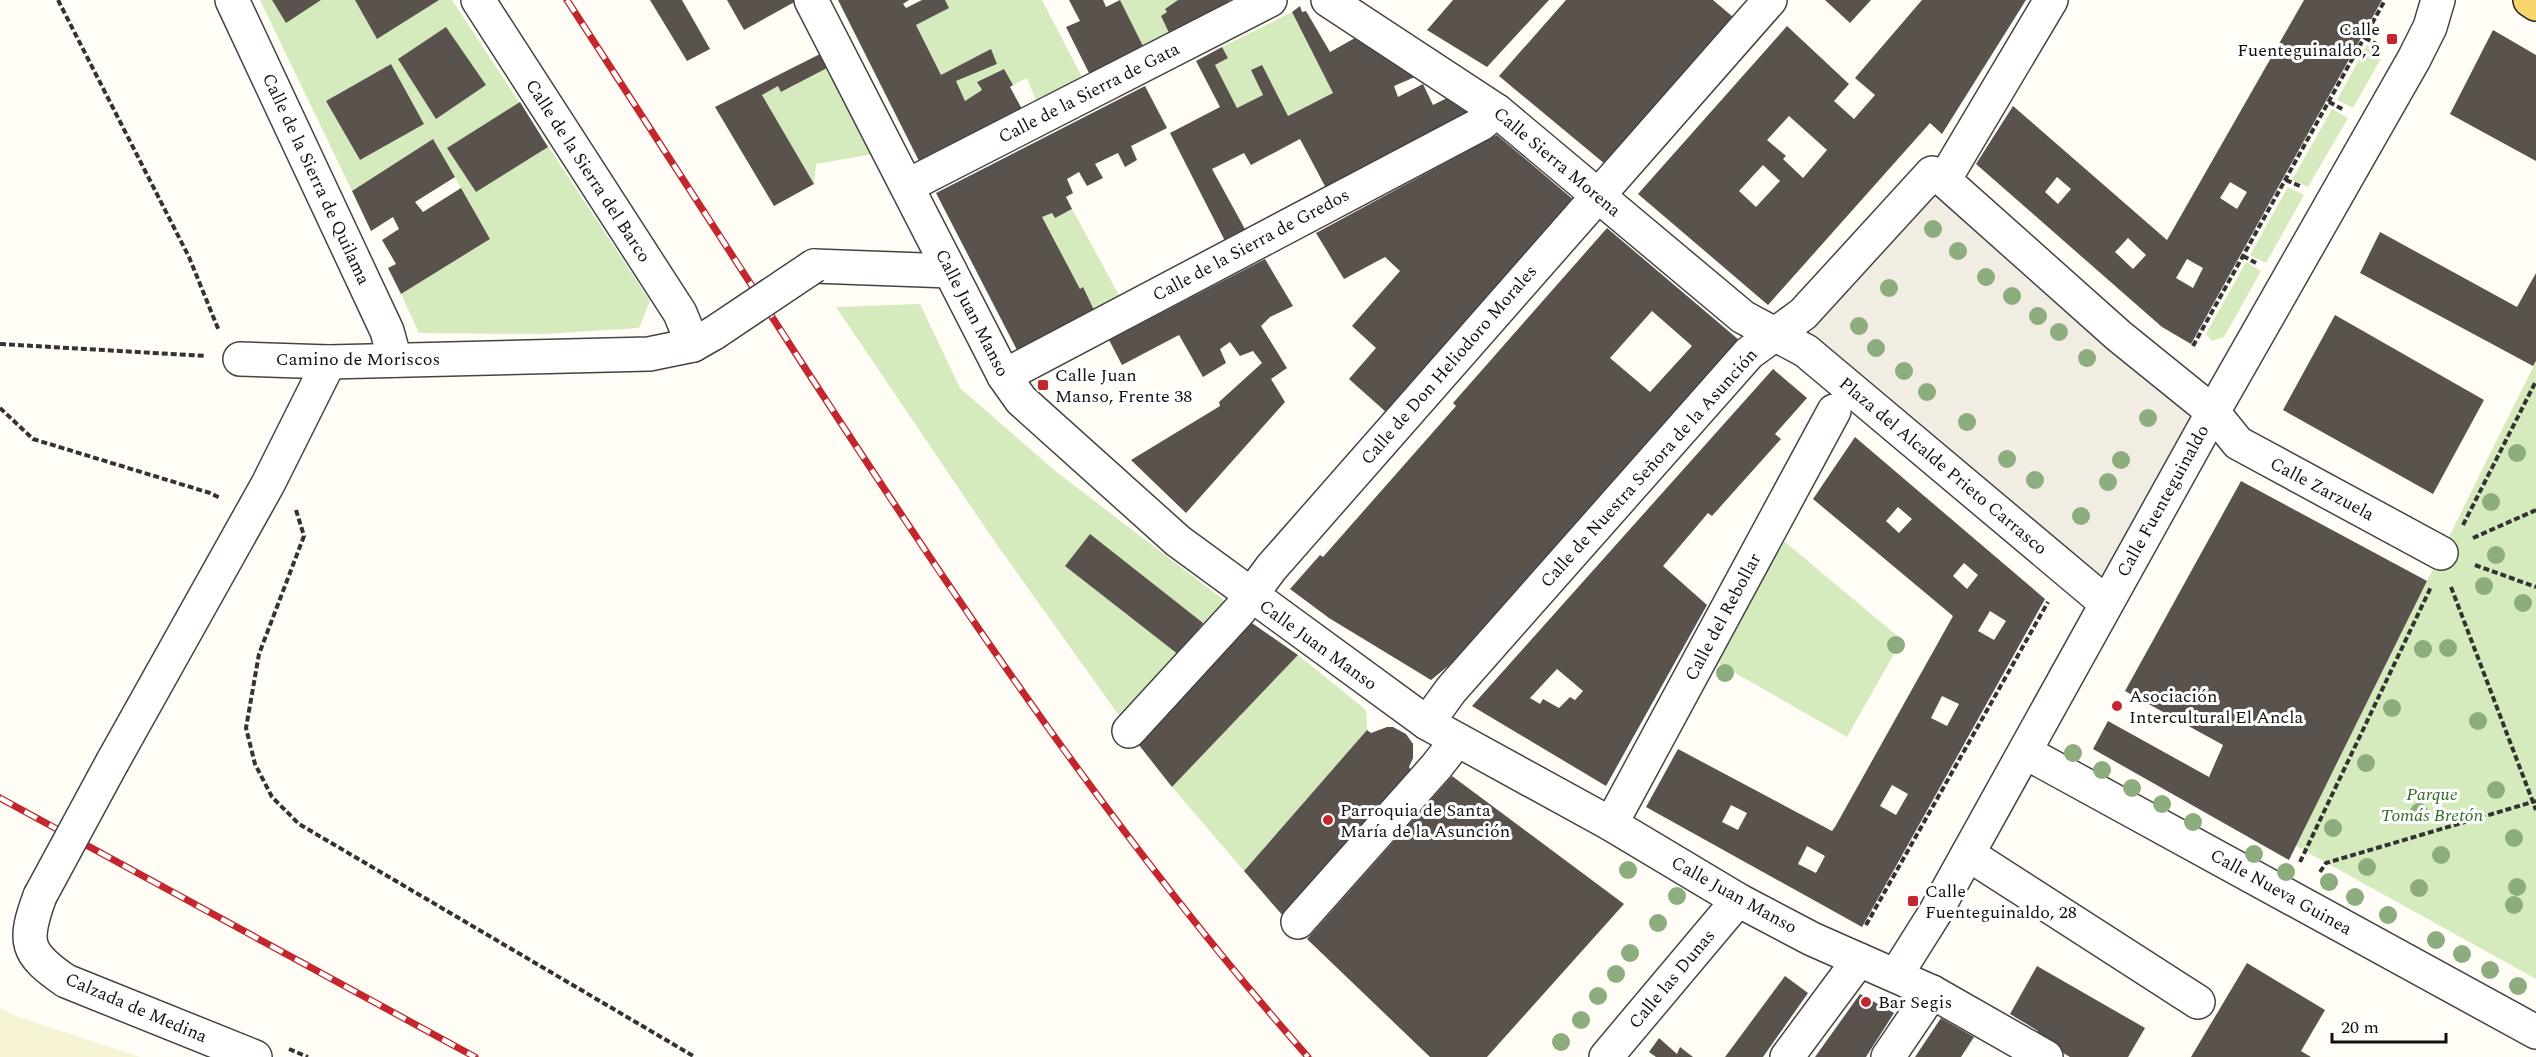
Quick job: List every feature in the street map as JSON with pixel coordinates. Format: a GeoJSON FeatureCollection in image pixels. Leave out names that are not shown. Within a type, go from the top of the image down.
{"type":"FeatureCollection","features":[{"type":"Feature","properties":{"kind":"main road"},"geometry":{"type":"LineString","coordinates":[[2530,0],[2536,4]]}},
{"type":"Feature","properties":{"kind":"street","name":"Calle de la Sierra de Quilama"},"geometry":{"type":"LineString","coordinates":[[232,0],[387,331],[395,360]]}},
{"type":"Feature","properties":{"kind":"street","name":"Calle de la Sierra del Barco"},"geometry":{"type":"LineString","coordinates":[[478,0],[680,313],[703,339]]}},
{"type":"Feature","properties":{"kind":"street","name":"Calle Juan Manso"},"geometry":{"type":"LineString","coordinates":[[811,0],[1004,376],[1021,400],[1178,542],[1427,723],[1611,824],[1738,900],[1812,939],[1860,947],[1896,975],[1932,992],[2046,1057]]}},
{"type":"Feature","properties":{"kind":"street","name":"Calle de la Sierra de Gata"},"geometry":{"type":"LineString","coordinates":[[907,186],[1270,0]]}},
{"type":"Feature","properties":{"kind":"street","name":"Calle Sierra Morena"},"geometry":{"type":"LineString","coordinates":[[1328,0],[1365,10],[1497,111],[1743,317],[1777,334]]}},
{"type":"Feature","properties":{"kind":"street","name":"Calle de Don Heliodoro Morales"},"geometry":{"type":"LineString","coordinates":[[1129,731],[1252,596],[1271,568],[1770,0]]}},
{"type":"Feature","properties":{"kind":"street","name":"Calle de Nuestra Señora de la Asunción"},"geometry":{"type":"LineString","coordinates":[[1427,723],[1451,690],[1749,352],[1803,314],[1938,176],[2051,0]]}},
{"type":"Feature","properties":{"kind":"street","name":"Calle Fuenteguinaldo"},"geometry":{"type":"LineString","coordinates":[[1896,975],[1935,913],[2434,14],[2463,0]]}},
{"type":"Feature","properties":{"kind":"street","name":"Calle de la Sierra de Gredos"},"geometry":{"type":"LineString","coordinates":[[1004,376],[1481,124],[1497,111]]}},
{"type":"Feature","properties":{"kind":"street"},"geometry":{"type":"LineString","coordinates":[[1938,176],[2120,336],[2213,412]]}},
{"type":"Feature","properties":{"kind":"street"},"geometry":{"type":"LineString","coordinates":[[703,339],[814,266],[950,271]]}},
{"type":"Feature","properties":{"kind":"street","name":"Plaza del Alcalde Prieto Carrasco"},"geometry":{"type":"LineString","coordinates":[[1777,334],[1806,351],[2106,603]]}},
{"type":"Feature","properties":{"kind":"street","name":"Camino de Moriscos"},"geometry":{"type":"LineString","coordinates":[[234,358],[329,362],[649,354],[703,339]]}},
{"type":"Feature","properties":{"kind":"street"},"geometry":{"type":"LineString","coordinates":[[251,514],[329,362]]}},
{"type":"Feature","properties":{"kind":"street","name":"Calle del Rebollar"},"geometry":{"type":"LineString","coordinates":[[1611,824],[1834,411]]}},
{"type":"Feature","properties":{"kind":"street","name":"Calle Zarzuela"},"geometry":{"type":"LineString","coordinates":[[2213,412],[2238,443],[2445,554]]}},
{"type":"Feature","properties":{"kind":"street","name":"Calzada de Medina"},"geometry":{"type":"LineString","coordinates":[[251,514],[40,896],[32,917],[29,943],[42,965],[66,981],[255,1057]]}},
{"type":"Feature","properties":{"kind":"street"},"geometry":{"type":"LineString","coordinates":[[1298,922],[1436,767],[1457,740]]}},
{"type":"Feature","properties":{"kind":"street","name":"Calle Nueva Guinea"},"geometry":{"type":"LineString","coordinates":[[2025,752],[2536,1032]]}},
{"type":"Feature","properties":{"kind":"street"},"geometry":{"type":"LineString","coordinates":[[1968,854],[2198,1002]]}},
{"type":"Feature","properties":{"kind":"street","name":"Calle las Dunas"},"geometry":{"type":"LineString","coordinates":[[1606,1057],[1738,900]]}},
{"type":"Feature","properties":{"kind":"street"},"geometry":{"type":"LineString","coordinates":[[1787,1057],[1860,947]]}},
{"type":"Feature","properties":{"kind":"street"},"geometry":{"type":"LineString","coordinates":[[1888,1057],[1932,992]]}},
{"type":"Feature","properties":{"kind":"path"},"geometry":{"type":"LineString","coordinates":[[0,344],[234,358],[189,257],[58,0]]}},
{"type":"Feature","properties":{"kind":"path"},"geometry":{"type":"LineString","coordinates":[[2193,346],[2385,0]]}},
{"type":"Feature","properties":{"kind":"path"},"geometry":{"type":"LineString","coordinates":[[2365,38],[2388,51]]}},
{"type":"Feature","properties":{"kind":"path"},"geometry":{"type":"LineString","coordinates":[[2283,893],[2445,554],[2536,381]]}},
{"type":"Feature","properties":{"kind":"path"},"geometry":{"type":"LineString","coordinates":[[0,408],[33,439],[210,493],[251,514]]}},
{"type":"Feature","properties":{"kind":"path"},"geometry":{"type":"LineString","coordinates":[[268,484],[294,505],[304,536],[259,654],[246,728],[255,764],[272,797],[299,825],[695,1057]]}},
{"type":"Feature","properties":{"kind":"path"},"geometry":{"type":"LineString","coordinates":[[2445,554],[2536,510]]}},
{"type":"Feature","properties":{"kind":"path"},"geometry":{"type":"LineString","coordinates":[[2445,554],[2536,588]]}},
{"type":"Feature","properties":{"kind":"path"},"geometry":{"type":"LineString","coordinates":[[2445,554],[2536,810]]}},
{"type":"Feature","properties":{"kind":"path"},"geometry":{"type":"LineString","coordinates":[[1860,947],[2053,594]]}},
{"type":"Feature","properties":{"kind":"path"},"geometry":{"type":"LineString","coordinates":[[2319,874],[2326,863],[2534,801]]}},
{"type":"Feature","properties":{"kind":"shaded area"},"geometry":{"type":"Polygon","coordinates":[[[1932,173],[2213,412],[2106,603],[1806,351],[1803,314],[1932,173]]]}},
{"type":"Feature","properties":{"kind":"shaded area"},"geometry":{"type":"Polygon","coordinates":[[[0,1007],[16,1016],[140,1057],[0,1057],[0,1007]]]}},
{"type":"Feature","properties":{"kind":"green space"},"geometry":{"type":"Polygon","coordinates":[[[260,0],[272,0],[286,22],[321,0],[452,0],[650,301],[639,328],[544,334],[419,333],[401,294],[490,239],[433,139],[352,191],[260,0]],[[391,64],[326,101],[360,160],[424,124],[391,64]]]}},
{"type":"Feature","properties":{"kind":"green space"},"geometry":{"type":"Polygon","coordinates":[[[945,0],[1042,0],[1083,79],[1037,103],[1027,78],[1013,85],[1003,69],[977,82],[982,90],[965,101],[956,81],[997,64],[991,50],[941,75],[916,25],[948,8],[945,0]]]}},
{"type":"Feature","properties":{"kind":"green space"},"geometry":{"type":"Polygon","coordinates":[[[1120,0],[1178,0],[1161,16],[1170,35],[1144,48],[1120,0]]]}},
{"type":"Feature","properties":{"kind":"green space"},"geometry":{"type":"Polygon","coordinates":[[[1292,12],[1333,93],[1288,116],[1261,65],[1251,70],[1263,95],[1237,108],[1215,65],[1228,58],[1222,47],[1292,12]]]}},
{"type":"Feature","properties":{"kind":"green space"},"geometry":{"type":"Polygon","coordinates":[[[2367,45],[2383,55],[2353,108],[2337,100],[2367,45]]]}},
{"type":"Feature","properties":{"kind":"green space"},"geometry":{"type":"Polygon","coordinates":[[[829,67],[873,154],[816,164],[814,184],[762,95],[778,86],[782,92],[829,67]]]}},
{"type":"Feature","properties":{"kind":"green space"},"geometry":{"type":"Polygon","coordinates":[[[2332,109],[2348,118],[2308,187],[2292,180],[2332,109]]]}},
{"type":"Feature","properties":{"kind":"green space"},"geometry":{"type":"Polygon","coordinates":[[[2288,187],[2304,195],[2266,263],[2250,255],[2288,187]]]}},
{"type":"Feature","properties":{"kind":"green space"},"geometry":{"type":"Polygon","coordinates":[[[1072,209],[1120,297],[1094,310],[1083,288],[1080,289],[1042,217],[1052,213],[1055,218],[1072,209]]]}},
{"type":"Feature","properties":{"kind":"green space"},"geometry":{"type":"Polygon","coordinates":[[[2246,262],[2261,271],[2224,337],[2212,341],[2206,334],[2246,262]]]}},
{"type":"Feature","properties":{"kind":"green space"},"geometry":{"type":"Polygon","coordinates":[[[920,304],[960,388],[1054,470],[1233,607],[1125,724],[995,542],[836,307],[920,304]]]}},
{"type":"Feature","properties":{"kind":"green space","name":"Parque Tomás Bretón"},"geometry":{"type":"Polygon","coordinates":[[[2536,361],[2536,979],[2296,846],[2536,361]]]}},
{"type":"Feature","properties":{"kind":"green space"},"geometry":{"type":"Polygon","coordinates":[[[1784,541],[1902,640],[1847,737],[1718,663],[1784,541]]]}},
{"type":"Feature","properties":{"kind":"green space"},"geometry":{"type":"Polygon","coordinates":[[[1298,655],[1366,710],[1367,730],[1244,871],[1172,787],[1298,655]]]}},
{"type":"Feature","properties":{"kind":"building"},"geometry":{"type":"Polygon","coordinates":[[[272,0],[321,0],[286,23],[272,0]]]}},
{"type":"Feature","properties":{"kind":"building"},"geometry":{"type":"Polygon","coordinates":[[[355,0],[439,0],[377,39],[355,0]]]}},
{"type":"Feature","properties":{"kind":"building"},"geometry":{"type":"Polygon","coordinates":[[[650,0],[682,0],[710,49],[687,61],[650,0]]]}},
{"type":"Feature","properties":{"kind":"building"},"geometry":{"type":"Polygon","coordinates":[[[727,0],[798,0],[744,30],[727,0]]]}},
{"type":"Feature","properties":{"kind":"building"},"geometry":{"type":"Polygon","coordinates":[[[838,0],[909,0],[903,4],[906,8],[922,0],[945,0],[949,8],[916,25],[941,75],[991,49],[997,64],[956,81],[965,101],[982,90],[977,82],[1004,69],[1013,85],[1010,87],[1023,111],[921,165],[838,0]]]}},
{"type":"Feature","properties":{"kind":"building"},"geometry":{"type":"Polygon","coordinates":[[[1069,0],[1103,0],[1106,7],[1120,0],[1144,48],[1090,75],[1066,27],[1080,21],[1069,0]]]}},
{"type":"Feature","properties":{"kind":"building"},"geometry":{"type":"Polygon","coordinates":[[[1178,0],[1229,0],[1231,4],[1170,35],[1161,16],[1167,12],[1165,9],[1178,0]]]}},
{"type":"Feature","properties":{"kind":"building"},"geometry":{"type":"Polygon","coordinates":[[[1453,0],[1549,0],[1487,67],[1427,30],[1453,0]]]}},
{"type":"Feature","properties":{"kind":"building"},"geometry":{"type":"Polygon","coordinates":[[[1566,0],[1713,0],[1733,17],[1605,164],[1499,76],[1566,0]]]}},
{"type":"Feature","properties":{"kind":"building"},"geometry":{"type":"Polygon","coordinates":[[[1825,0],[1871,0],[1850,23],[1825,0]]]}},
{"type":"Feature","properties":{"kind":"building"},"geometry":{"type":"Polygon","coordinates":[[[1922,0],[2026,0],[1942,134],[1930,123],[1768,305],[1638,194],[1787,26],[1849,84],[1834,101],[1854,119],[1875,95],[1855,78],[1922,0]],[[1789,116],[1767,140],[1786,156],[1783,159],[1803,178],[1827,150],[1789,116]],[[1763,165],[1739,191],[1756,207],[1780,181],[1763,165]]]}},
{"type":"Feature","properties":{"kind":"building"},"geometry":{"type":"Polygon","coordinates":[[[2304,0],[2382,0],[2191,344],[2162,327],[1976,164],[2013,106],[2167,240],[2304,0]],[[2057,177],[2045,192],[2058,204],[2071,189],[2057,177]],[[2230,182],[2220,198],[2237,209],[2247,192],[2230,182]],[[2128,238],[2115,252],[2133,269],[2146,255],[2128,238]],[[2187,259],[2176,278],[2193,288],[2203,268],[2187,259]]]}},
{"type":"Feature","properties":{"kind":"building"},"geometry":{"type":"Polygon","coordinates":[[[1300,6],[1302,12],[1306,11],[1330,52],[1355,38],[1415,77],[1394,86],[1398,97],[1423,84],[1433,105],[1447,98],[1472,116],[1327,190],[1300,139],[1251,165],[1244,153],[1212,169],[1246,231],[1225,241],[1170,133],[1220,107],[1196,61],[1222,47],[1228,58],[1215,65],[1237,108],[1263,95],[1251,70],[1262,65],[1288,116],[1333,93],[1292,12],[1300,6]]]}},
{"type":"Feature","properties":{"kind":"building"},"geometry":{"type":"Polygon","coordinates":[[[446,27],[486,85],[436,119],[398,59],[446,27]]]}},
{"type":"Feature","properties":{"kind":"building"},"geometry":{"type":"Polygon","coordinates":[[[2493,30],[2536,55],[2536,161],[2450,114],[2493,30]]]}},
{"type":"Feature","properties":{"kind":"building"},"geometry":{"type":"Polygon","coordinates":[[[822,53],[829,67],[781,92],[778,86],[762,95],[814,184],[774,206],[715,107],[822,53]]]}},
{"type":"Feature","properties":{"kind":"building"},"geometry":{"type":"Polygon","coordinates":[[[391,64],[424,124],[360,160],[326,101],[391,64]]]}},
{"type":"Feature","properties":{"kind":"building"},"geometry":{"type":"Polygon","coordinates":[[[1145,86],[1167,128],[1131,146],[1137,160],[1125,167],[1118,153],[1095,164],[1103,178],[1087,186],[1079,172],[1067,179],[1073,193],[1066,197],[1072,209],[1055,218],[1052,213],[1042,217],[1080,289],[1083,287],[1094,310],[1017,350],[936,193],[1145,86]]]}},
{"type":"Feature","properties":{"kind":"building"},"geometry":{"type":"Polygon","coordinates":[[[520,102],[548,147],[476,192],[447,148],[520,102]]]}},
{"type":"Feature","properties":{"kind":"building"},"geometry":{"type":"Polygon","coordinates":[[[1497,135],[1575,201],[1387,413],[1349,379],[1376,348],[1352,326],[1400,271],[1385,257],[1344,279],[1316,233],[1497,135]]]}},
{"type":"Feature","properties":{"kind":"building"},"geometry":{"type":"Polygon","coordinates":[[[433,139],[455,177],[415,202],[423,212],[461,188],[490,239],[401,294],[388,268],[396,264],[382,240],[399,229],[393,217],[371,231],[352,191],[433,139]]]}},
{"type":"Feature","properties":{"kind":"building"},"geometry":{"type":"Polygon","coordinates":[[[1607,228],[1739,340],[1452,663],[1431,680],[1329,618],[1290,589],[1320,555],[1323,557],[1456,406],[1453,403],[1607,228]],[[1652,311],[1610,358],[1650,392],[1692,346],[1652,311]]]}},
{"type":"Feature","properties":{"kind":"building"},"geometry":{"type":"Polygon","coordinates":[[[2380,232],[2517,307],[2536,273],[2536,361],[2533,366],[2360,273],[2380,232]]]}},
{"type":"Feature","properties":{"kind":"building"},"geometry":{"type":"Polygon","coordinates":[[[1265,259],[1293,306],[1270,317],[1261,326],[1287,368],[1271,379],[1285,402],[1186,513],[1131,460],[1220,406],[1219,402],[1262,363],[1253,351],[1240,356],[1230,342],[1220,349],[1226,363],[1203,377],[1179,335],[1122,365],[1109,340],[1265,259]]]}},
{"type":"Feature","properties":{"kind":"building"},"geometry":{"type":"Polygon","coordinates":[[[2335,315],[2484,400],[2433,494],[2283,410],[2335,315]]]}},
{"type":"Feature","properties":{"kind":"building"},"geometry":{"type":"Polygon","coordinates":[[[1773,369],[1807,398],[1775,434],[1781,439],[1712,516],[1708,513],[1663,566],[1707,605],[1606,786],[1472,706],[1773,369]],[[1557,669],[1530,698],[1540,704],[1543,699],[1559,708],[1570,697],[1575,700],[1583,691],[1557,669]]]}},
{"type":"Feature","properties":{"kind":"building"},"geometry":{"type":"Polygon","coordinates":[[[1855,437],[2045,599],[1862,927],[1646,807],[1678,749],[1832,831],[1953,616],[1813,499],[1855,437]],[[1898,507],[1886,521],[1899,533],[1912,519],[1898,507]],[[1964,563],[1953,576],[1967,589],[1978,575],[1964,563]],[[1990,611],[1978,631],[1994,640],[2006,621],[1990,611]],[[1942,696],[1931,718],[1947,726],[1959,704],[1942,696]],[[1892,785],[1880,806],[1896,815],[1908,794],[1892,785]],[[1731,805],[1722,822],[1738,830],[1747,813],[1731,805]],[[1807,846],[1798,864],[1816,873],[1825,856],[1807,846]]]}},
{"type":"Feature","properties":{"kind":"building"},"geometry":{"type":"Polygon","coordinates":[[[2241,481],[2427,581],[2289,860],[2093,749],[2108,721],[2209,777],[2223,745],[2125,691],[2241,481]]]}},
{"type":"Feature","properties":{"kind":"building"},"geometry":{"type":"Polygon","coordinates":[[[1090,534],[1203,623],[1179,655],[1065,566],[1090,534]]]}},
{"type":"Feature","properties":{"kind":"building"},"geometry":{"type":"Polygon","coordinates":[[[1249,621],[1298,655],[1172,787],[1135,740],[1249,621]]]}},
{"type":"Feature","properties":{"kind":"building","name":"Parroquia de Santa María de la Asunción"},"geometry":{"type":"Polygon","coordinates":[[[1393,727],[1406,734],[1413,744],[1413,758],[1409,767],[1411,770],[1284,917],[1244,871],[1367,730],[1371,733],[1393,727]]]}},
{"type":"Feature","properties":{"kind":"building"},"geometry":{"type":"Polygon","coordinates":[[[1452,776],[1624,904],[1487,1057],[1430,1057],[1307,939],[1452,776]]]}},
{"type":"Feature","properties":{"kind":"building"},"geometry":{"type":"Polygon","coordinates":[[[2247,963],[2325,1010],[2301,1051],[2311,1057],[2191,1057],[2247,963]]]}},
{"type":"Feature","properties":{"kind":"building"},"geometry":{"type":"Polygon","coordinates":[[[2037,966],[2145,1028],[2128,1057],[2070,1057],[2035,1037],[2038,1031],[2010,1014],[2037,966]]]}},
{"type":"Feature","properties":{"kind":"building"},"geometry":{"type":"Polygon","coordinates":[[[1785,976],[1808,993],[1763,1057],[1725,1057],[1785,976]]]}},
{"type":"Feature","properties":{"kind":"building"},"geometry":{"type":"Polygon","coordinates":[[[1860,994],[1894,1013],[1866,1057],[1815,1057],[1860,994]]]}},
{"type":"Feature","properties":{"kind":"building"},"geometry":{"type":"Polygon","coordinates":[[[1941,1018],[1974,1037],[1961,1057],[1915,1057],[1941,1018]]]}},
{"type":"Feature","properties":{"kind":"building"},"geometry":{"type":"Polygon","coordinates":[[[1659,1038],[1677,1054],[1680,1047],[1693,1057],[1656,1057],[1649,1052],[1659,1038]]]}},
{"type":"Feature","properties":{"kind":"railway"},"geometry":{"type":"LineString","coordinates":[[567,0],[865,460],[984,636],[1107,809],[1239,976],[1308,1057]]}},
{"type":"Feature","properties":{"kind":"railway"},"geometry":{"type":"LineString","coordinates":[[0,798],[475,1057]]}},
{"type":"Feature","properties":{"kind":"place","name":"Calle Fuenteguinaldo, 2"},"geometry":{"type":"Point","coordinates":[2392,39]}},
{"type":"Feature","properties":{"kind":"place","name":"Calle Juan Manso, Frente 38"},"geometry":{"type":"Point","coordinates":[1043,385]}},
{"type":"Feature","properties":{"kind":"place","name":"Asociación Intercultural El Ancla"},"geometry":{"type":"Point","coordinates":[2117,706]}},
{"type":"Feature","properties":{"kind":"place","name":"Parroquia de Santa María de la Asunción"},"geometry":{"type":"Point","coordinates":[1328,820]}},
{"type":"Feature","properties":{"kind":"place","name":"Calle Fuenteguinaldo, 28"},"geometry":{"type":"Point","coordinates":[1913,901]}},
{"type":"Feature","properties":{"kind":"place","name":"Bar Segis"},"geometry":{"type":"Point","coordinates":[1866,1002]}}]}
